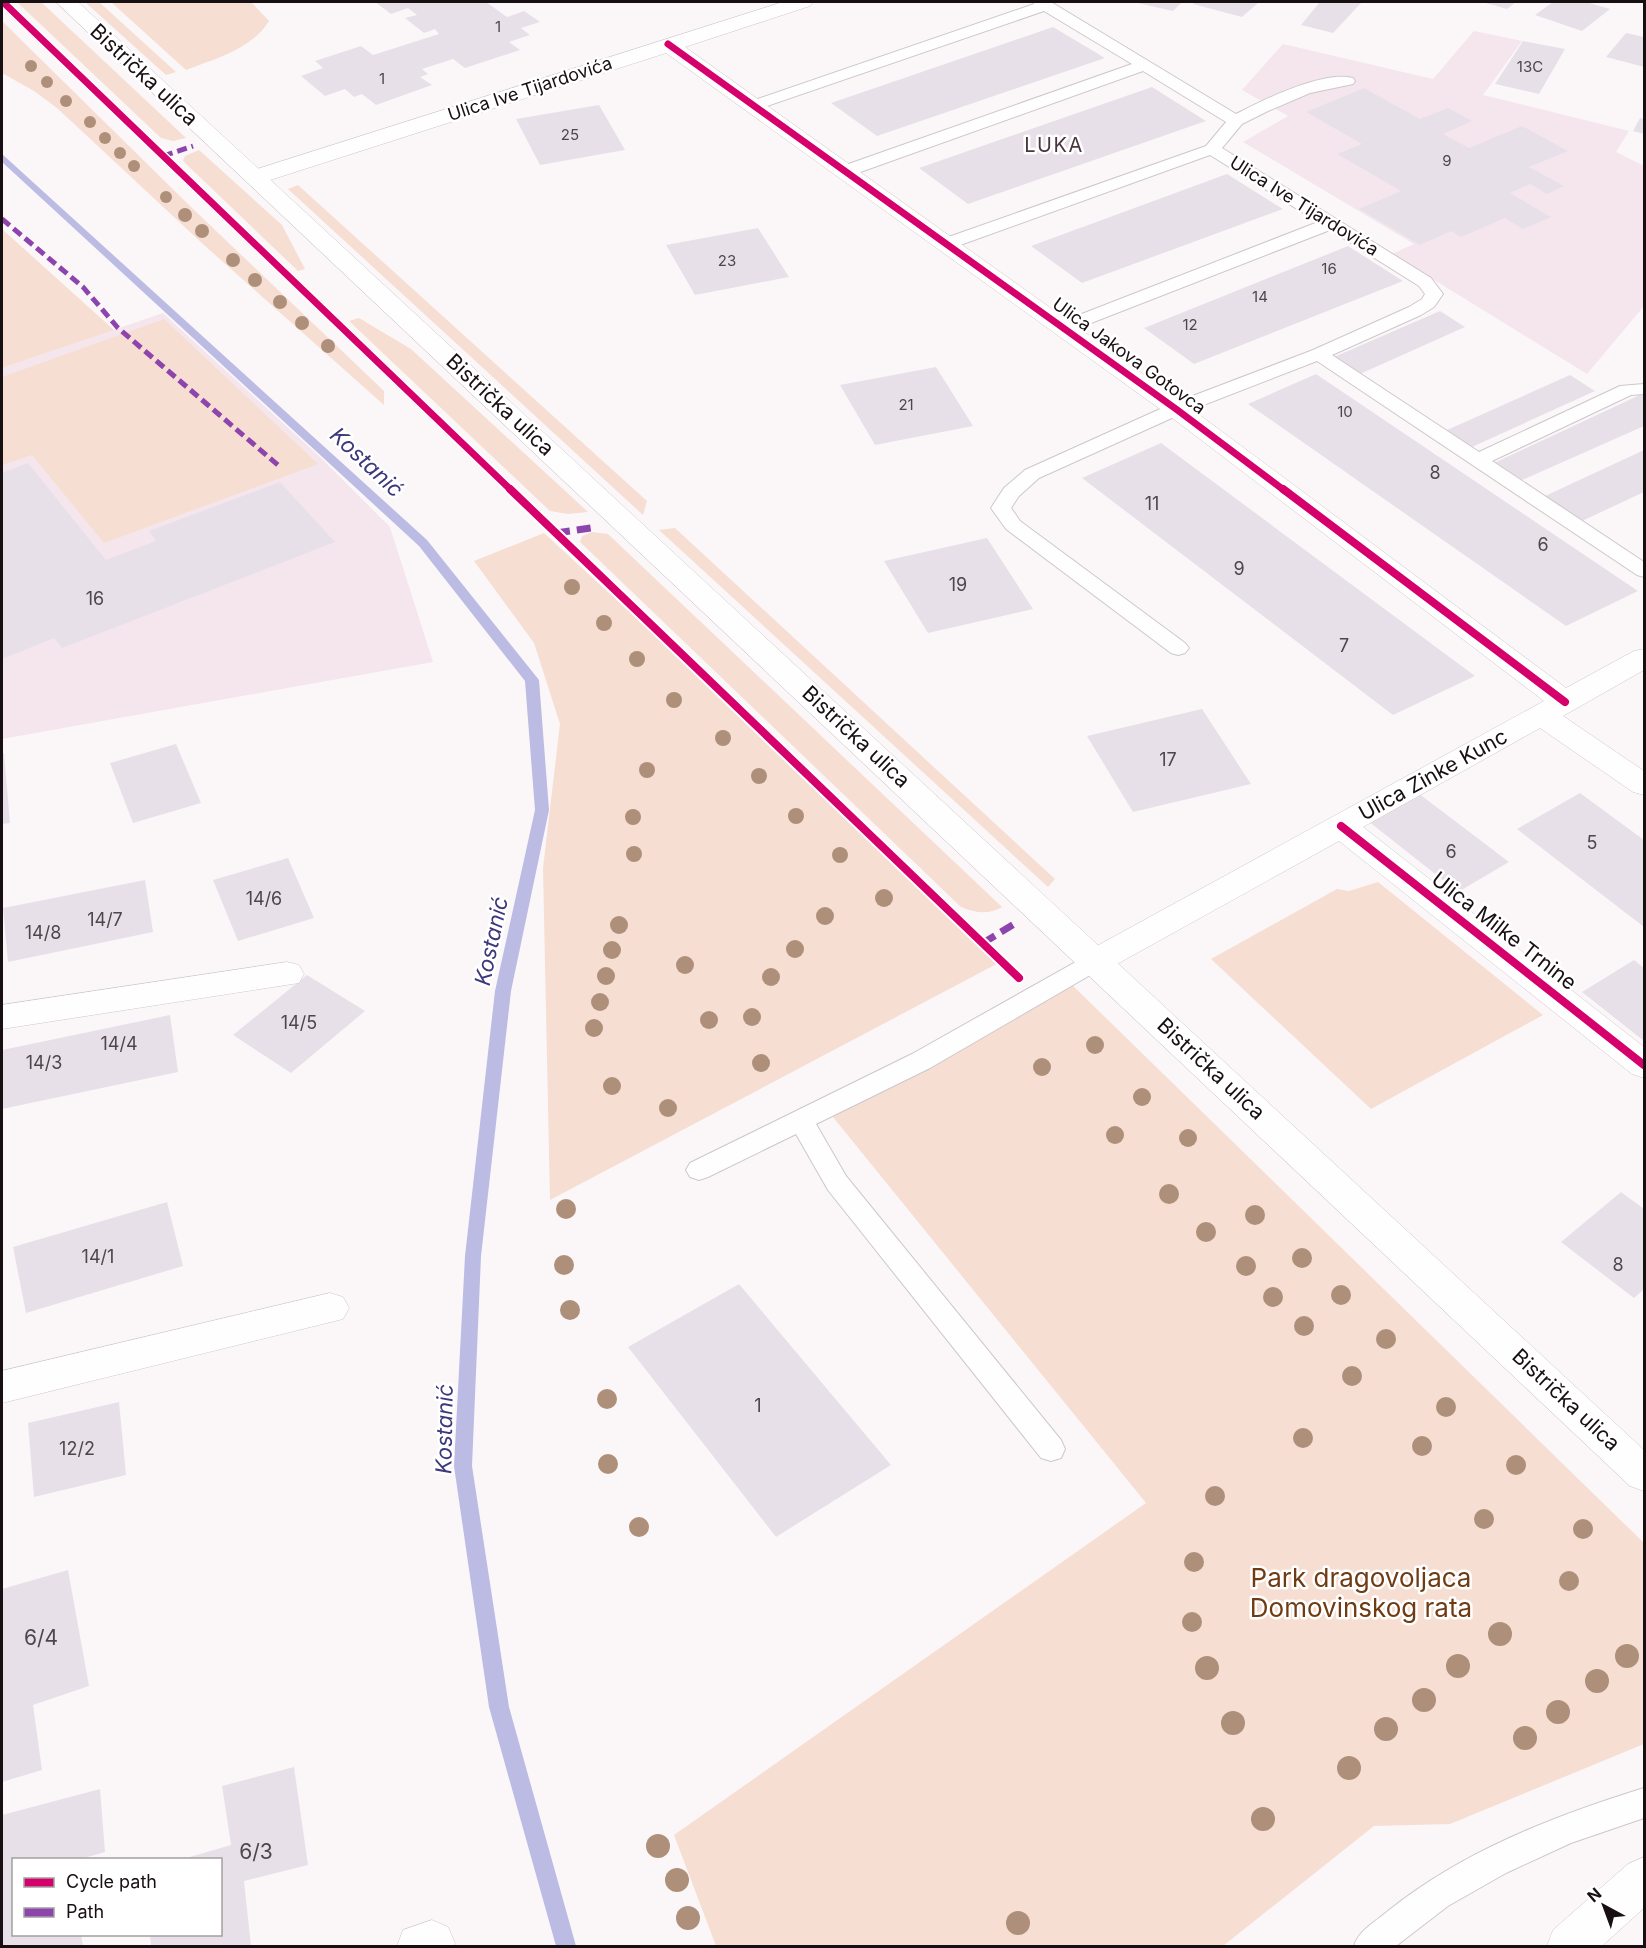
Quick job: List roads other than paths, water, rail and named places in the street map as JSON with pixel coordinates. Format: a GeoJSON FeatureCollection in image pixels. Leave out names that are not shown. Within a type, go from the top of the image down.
{"type":"FeatureCollection","features":[{"type":"Feature","properties":{"kind":"street","name":"Bistrička ulica"},"geometry":{"type":"LineString","coordinates":[[66,2],[1644,1474]]}},
{"type":"Feature","properties":{"kind":"street","name":"Ulica Ive Tijardovića"},"geometry":{"type":"LineString","coordinates":[[256,177],[803,2]]}},
{"type":"Feature","properties":{"kind":"street","name":"Ulica Jakova Gotovca"},"geometry":{"type":"LineString","coordinates":[[668,44],[1176,409],[1553,708],[1644,785]]}},
{"type":"Feature","properties":{"kind":"street","name":"Ulica Zinke Kunc"},"geometry":{"type":"LineString","coordinates":[[1096,962],[1644,658]]}},
{"type":"Feature","properties":{"kind":"street","name":"Ulica Milke Trnine"},"geometry":{"type":"LineString","coordinates":[[1341,826],[1644,1065]]}},
{"type":"Feature","properties":{"kind":"street"},"geometry":{"type":"LineString","coordinates":[[2,1017],[287,974]]}},
{"type":"Feature","properties":{"kind":"street"},"geometry":{"type":"LineString","coordinates":[[2,1387],[330,1308]]}},
{"type":"Feature","properties":{"kind":"street"},"geometry":{"type":"LineString","coordinates":[[1585,1939],[1644,1879]]}},
{"type":"Feature","properties":{"kind":"lane","name":"Ulica Ive Tijardovića"},"geometry":{"type":"LineString","coordinates":[[1043,3],[1142,66],[1236,121],[1212,149],[1425,282],[1434,294],[1428,303],[1415,311],[1319,354]]}},
{"type":"Feature","properties":{"kind":"lane"},"geometry":{"type":"LineString","coordinates":[[755,105],[1043,3]]}},
{"type":"Feature","properties":{"kind":"lane"},"geometry":{"type":"LineString","coordinates":[[846,171],[1142,66]]}},
{"type":"Feature","properties":{"kind":"lane"},"geometry":{"type":"LineString","coordinates":[[1236,121],[1287,97],[1334,82],[1347,81]]}},
{"type":"Feature","properties":{"kind":"lane"},"geometry":{"type":"LineString","coordinates":[[946,244],[1212,149]]}},
{"type":"Feature","properties":{"kind":"lane"},"geometry":{"type":"LineString","coordinates":[[1062,328],[1332,223]]}},
{"type":"Feature","properties":{"kind":"lane"},"geometry":{"type":"LineString","coordinates":[[1178,648],[1013,525],[1001,508],[1011,492],[1032,474],[1176,409],[1319,354],[1644,571]]}},
{"type":"Feature","properties":{"kind":"lane"},"geometry":{"type":"LineString","coordinates":[[1479,460],[1627,390],[1644,389]]}},
{"type":"Feature","properties":{"kind":"lane"},"geometry":{"type":"LineString","coordinates":[[699,1170],[921,1061],[1096,962]]}},
{"type":"Feature","properties":{"kind":"lane"},"geometry":{"type":"LineString","coordinates":[[801,1121],[837,1183],[1051,1449]]}},
{"type":"Feature","properties":{"kind":"lane"},"geometry":{"type":"LineString","coordinates":[[1370,1947],[1445,1889],[1524,1846],[1598,1817],[1644,1803]]}},
{"type":"Feature","properties":{"kind":"waterway","name":"Kostanić"},"geometry":{"type":"LineString","coordinates":[[2,157],[423,543],[532,680],[542,810],[503,991],[473,1256],[463,1466],[499,1707],[566,1946]]}},
{"type":"Feature","properties":{"kind":"district","name":"LUKA"},"geometry":{"type":"Point","coordinates":[1054,145]}},
{"type":"Feature","properties":{"kind":"park label","name":"Park dragovoljaca Domovinskog rata"},"geometry":{"type":"Point","coordinates":[1361,1593]}}]}
